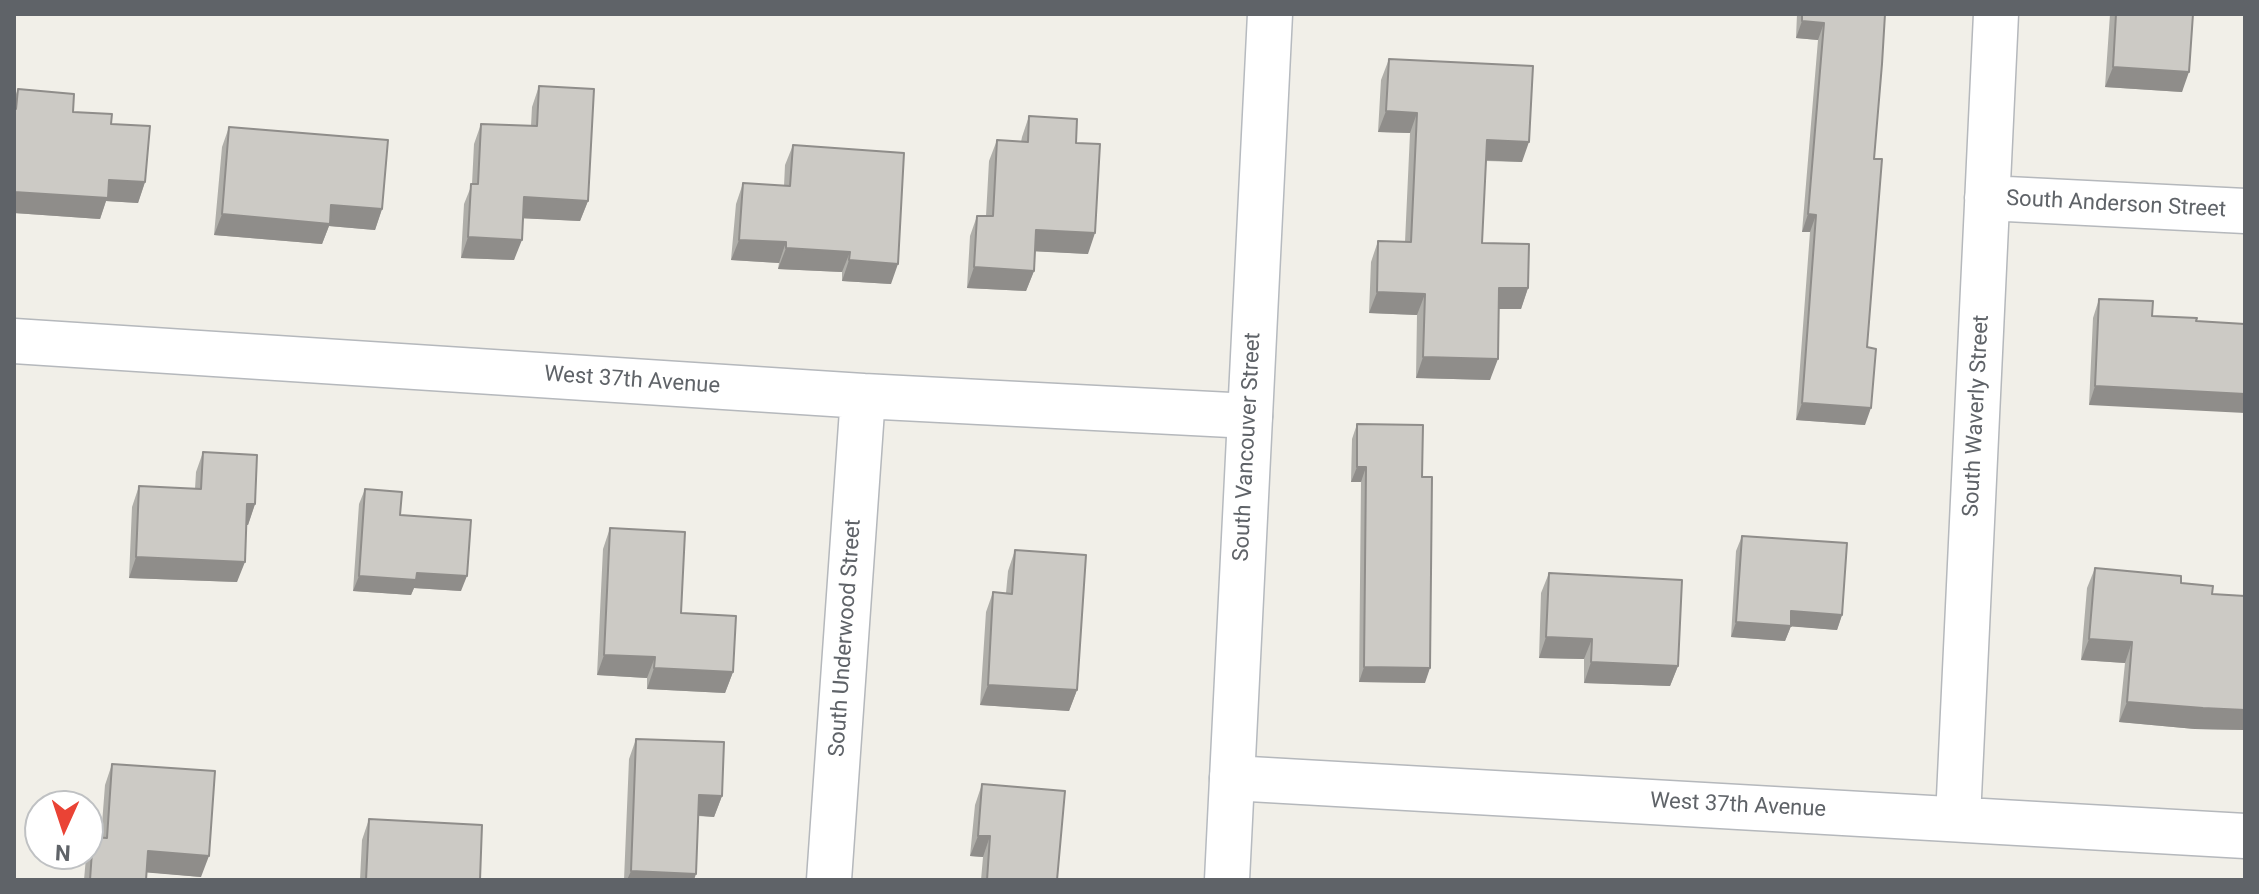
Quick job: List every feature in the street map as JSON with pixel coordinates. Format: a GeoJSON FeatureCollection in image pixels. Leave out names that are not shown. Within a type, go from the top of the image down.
{"type":"FeatureCollection","features":[{"type":"Feature","properties":{"kind":"street","name":"South Vancouver Street"},"geometry":{"type":"LineString","coordinates":[[1227,880],[1270,14]]}},
{"type":"Feature","properties":{"kind":"street","name":"South Waverly Street"},"geometry":{"type":"LineString","coordinates":[[1958,818],[1996,14]]}},
{"type":"Feature","properties":{"kind":"street","name":"South Anderson Street"},"geometry":{"type":"LineString","coordinates":[[1987,198],[2245,211]]}},
{"type":"Feature","properties":{"kind":"street","name":"West 37th Avenue"},"geometry":{"type":"LineString","coordinates":[[14,341],[863,396],[1250,416]]}},
{"type":"Feature","properties":{"kind":"street","name":"South Underwood Street"},"geometry":{"type":"LineString","coordinates":[[829,880],[863,396]]}},
{"type":"Feature","properties":{"kind":"street","name":"West 37th Avenue"},"geometry":{"type":"LineString","coordinates":[[1232,778],[2245,836]]}},
{"type":"Feature","properties":{"kind":"building"},"geometry":{"type":"Polygon","coordinates":[[[1802,14],[1885,14],[1874,159],[1882,159],[1867,347],[1876,349],[1871,408],[1802,403],[1816,215],[1808,214],[1824,23],[1802,21],[1802,14]]]}},
{"type":"Feature","properties":{"kind":"building"},"geometry":{"type":"Polygon","coordinates":[[[2116,14],[2193,14],[2189,72],[2113,67],[2116,14]]]}},
{"type":"Feature","properties":{"kind":"building"},"geometry":{"type":"Polygon","coordinates":[[[1389,59],[1533,66],[1529,142],[1487,140],[1482,243],[1529,244],[1528,288],[1499,288],[1498,359],[1423,357],[1425,294],[1377,292],[1378,241],[1411,242],[1417,113],[1386,111],[1389,59]]]}},
{"type":"Feature","properties":{"kind":"building"},"geometry":{"type":"Polygon","coordinates":[[[539,86],[594,89],[588,201],[524,197],[522,240],[468,237],[471,184],[478,184],[481,124],[537,126],[539,86]]]}},
{"type":"Feature","properties":{"kind":"building"},"geometry":{"type":"Polygon","coordinates":[[[18,89],[74,94],[73,112],[112,114],[111,124],[150,126],[145,182],[109,180],[108,198],[14,192],[14,109],[18,89]]]}},
{"type":"Feature","properties":{"kind":"building"},"geometry":{"type":"Polygon","coordinates":[[[1029,116],[1077,119],[1076,143],[1100,144],[1095,233],[1036,230],[1034,271],[974,267],[977,216],[993,216],[997,140],[1028,142],[1029,116]]]}},
{"type":"Feature","properties":{"kind":"building"},"geometry":{"type":"Polygon","coordinates":[[[229,127],[388,140],[382,209],[331,205],[330,224],[222,214],[229,127]]]}},
{"type":"Feature","properties":{"kind":"building"},"geometry":{"type":"Polygon","coordinates":[[[793,145],[904,153],[898,264],[849,260],[850,252],[786,248],[786,242],[739,240],[743,183],[790,186],[793,145]]]}},
{"type":"Feature","properties":{"kind":"building"},"geometry":{"type":"Polygon","coordinates":[[[2099,299],[2153,301],[2152,316],[2245,324],[2245,394],[2095,386],[2099,299]]]}},
{"type":"Feature","properties":{"kind":"building"},"geometry":{"type":"Polygon","coordinates":[[[1357,424],[1423,425],[1422,477],[1432,477],[1430,668],[1364,667],[1366,467],[1357,467],[1357,424]]]}},
{"type":"Feature","properties":{"kind":"building"},"geometry":{"type":"Polygon","coordinates":[[[203,452],[257,455],[255,504],[247,504],[245,562],[136,557],[139,486],[201,489],[203,452]]]}},
{"type":"Feature","properties":{"kind":"building"},"geometry":{"type":"Polygon","coordinates":[[[365,489],[402,492],[400,515],[471,520],[467,576],[417,573],[416,580],[359,576],[365,489]]]}},
{"type":"Feature","properties":{"kind":"building"},"geometry":{"type":"Polygon","coordinates":[[[610,528],[685,532],[681,613],[736,616],[733,672],[654,668],[655,657],[604,655],[610,528]]]}},
{"type":"Feature","properties":{"kind":"building"},"geometry":{"type":"Polygon","coordinates":[[[1742,536],[1847,543],[1842,615],[1791,611],[1791,626],[1736,622],[1742,536]]]}},
{"type":"Feature","properties":{"kind":"building"},"geometry":{"type":"Polygon","coordinates":[[[1015,550],[1086,555],[1077,690],[988,685],[993,592],[1012,594],[1015,550]]]}},
{"type":"Feature","properties":{"kind":"building"},"geometry":{"type":"Polygon","coordinates":[[[2095,568],[2181,576],[2181,583],[2213,586],[2212,594],[2245,596],[2245,710],[2127,702],[2132,642],[2089,639],[2095,568]]]}},
{"type":"Feature","properties":{"kind":"building"},"geometry":{"type":"Polygon","coordinates":[[[1549,573],[1682,580],[1678,666],[1591,662],[1592,639],[1546,637],[1549,573]]]}},
{"type":"Feature","properties":{"kind":"building"},"geometry":{"type":"Polygon","coordinates":[[[636,739],[724,742],[722,796],[699,795],[696,874],[631,871],[636,739]]]}},
{"type":"Feature","properties":{"kind":"building"},"geometry":{"type":"Polygon","coordinates":[[[112,764],[215,771],[209,856],[148,851],[146,880],[90,880],[91,870],[104,870],[104,838],[107,838],[112,764]]]}},
{"type":"Feature","properties":{"kind":"building"},"geometry":{"type":"Polygon","coordinates":[[[982,784],[1065,791],[1057,880],[987,880],[990,836],[978,836],[982,784]]]}},
{"type":"Feature","properties":{"kind":"building"},"geometry":{"type":"Polygon","coordinates":[[[369,819],[482,825],[480,880],[366,880],[369,819]]]}}]}
